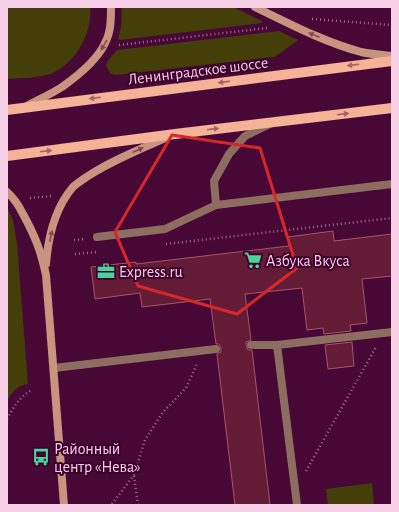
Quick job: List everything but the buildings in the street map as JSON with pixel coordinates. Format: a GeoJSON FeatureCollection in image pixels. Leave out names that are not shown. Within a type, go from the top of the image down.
{"type":"FeatureCollection","features":[{"type":"Feature","properties":{"kind":"main road"},"geometry":{"type":"LineString","coordinates":[[24,107],[62,87],[91,62],[105,45],[111,21],[110,7]]}},
{"type":"Feature","properties":{"kind":"main road"},"geometry":{"type":"LineString","coordinates":[[255,7],[310,34],[334,43],[362,52],[392,56]]}},
{"type":"Feature","properties":{"kind":"main road","name":"Ленинградское шоссе"},"geometry":{"type":"LineString","coordinates":[[7,110],[392,61]]}},
{"type":"Feature","properties":{"kind":"main road"},"geometry":{"type":"LineString","coordinates":[[7,156],[392,108]]}},
{"type":"Feature","properties":{"kind":"main road"},"geometry":{"type":"LineString","coordinates":[[64,505],[46,275],[47,253],[53,225],[64,198],[74,186],[101,167],[175,134]]}},
{"type":"Feature","properties":{"kind":"main road"},"geometry":{"type":"LineString","coordinates":[[7,192],[18,205],[35,235],[46,275]]}},
{"type":"Feature","properties":{"kind":"lane"},"geometry":{"type":"LineString","coordinates":[[216,205],[214,181],[229,154],[245,136],[274,122]]}},
{"type":"Feature","properties":{"kind":"lane"},"geometry":{"type":"LineString","coordinates":[[97,237],[165,229],[216,205],[392,184]]}},
{"type":"Feature","properties":{"kind":"lane"},"geometry":{"type":"LineString","coordinates":[[251,345],[277,345],[388,332]]}},
{"type":"Feature","properties":{"kind":"lane"},"geometry":{"type":"LineString","coordinates":[[277,345],[297,505]]}},
{"type":"Feature","properties":{"kind":"lane"},"geometry":{"type":"LineString","coordinates":[[54,368],[216,349]]}},
{"type":"Feature","properties":{"kind":"path"},"geometry":{"type":"LineString","coordinates":[[305,18],[392,25]]}},
{"type":"Feature","properties":{"kind":"path"},"geometry":{"type":"LineString","coordinates":[[118,45],[271,28]]}},
{"type":"Feature","properties":{"kind":"path"},"geometry":{"type":"LineString","coordinates":[[28,199],[54,195]]}},
{"type":"Feature","properties":{"kind":"path"},"geometry":{"type":"LineString","coordinates":[[162,244],[392,218]]}},
{"type":"Feature","properties":{"kind":"path"},"geometry":{"type":"LineString","coordinates":[[75,254],[98,252]]}},
{"type":"Feature","properties":{"kind":"path"},"geometry":{"type":"LineString","coordinates":[[295,491],[388,332]]}},
{"type":"Feature","properties":{"kind":"path"},"geometry":{"type":"LineString","coordinates":[[108,505],[113,505],[134,475],[145,440],[163,412],[186,388],[203,351]]}},
{"type":"Feature","properties":{"kind":"path"},"geometry":{"type":"LineString","coordinates":[[7,420],[15,403],[32,390]]}},
{"type":"Feature","properties":{"kind":"path"},"geometry":{"type":"LineString","coordinates":[[134,475],[138,505]]}},
{"type":"Feature","properties":{"kind":"highlighted area"},"geometry":{"type":"Polygon","coordinates":[[[172,135],[260,148],[297,268],[237,314],[138,286],[115,232],[172,135]]]}},
{"type":"Feature","properties":{"kind":"shaded area"},"geometry":{"type":"Polygon","coordinates":[[[7,7],[90,7],[89,27],[74,56],[59,70],[50,74],[29,78],[7,79],[7,7]]]}},
{"type":"Feature","properties":{"kind":"shaded area"},"geometry":{"type":"Polygon","coordinates":[[[122,7],[233,7],[262,21],[262,23],[120,40],[118,39],[121,27],[122,7]]]}},
{"type":"Feature","properties":{"kind":"shaded area"},"geometry":{"type":"Polygon","coordinates":[[[279,31],[298,40],[274,57],[116,75],[111,74],[106,66],[107,62],[117,50],[279,31]]]}},
{"type":"Feature","properties":{"kind":"shaded area"},"geometry":{"type":"Polygon","coordinates":[[[7,208],[13,220],[17,244],[28,384],[15,390],[7,401],[7,208]]]}},
{"type":"Feature","properties":{"kind":"shaded area"},"geometry":{"type":"Polygon","coordinates":[[[372,483],[374,505],[328,505],[326,489],[372,483]]]}},
{"type":"Feature","properties":{"kind":"place","name":"Азбука Вкуса"},"geometry":{"type":"Point","coordinates":[253,260]}},
{"type":"Feature","properties":{"kind":"place","name":"Express.ru"},"geometry":{"type":"Point","coordinates":[106,271]}},
{"type":"Feature","properties":{"kind":"place","name":"Районный центр «Нева»"},"geometry":{"type":"Point","coordinates":[41,457]}}]}
